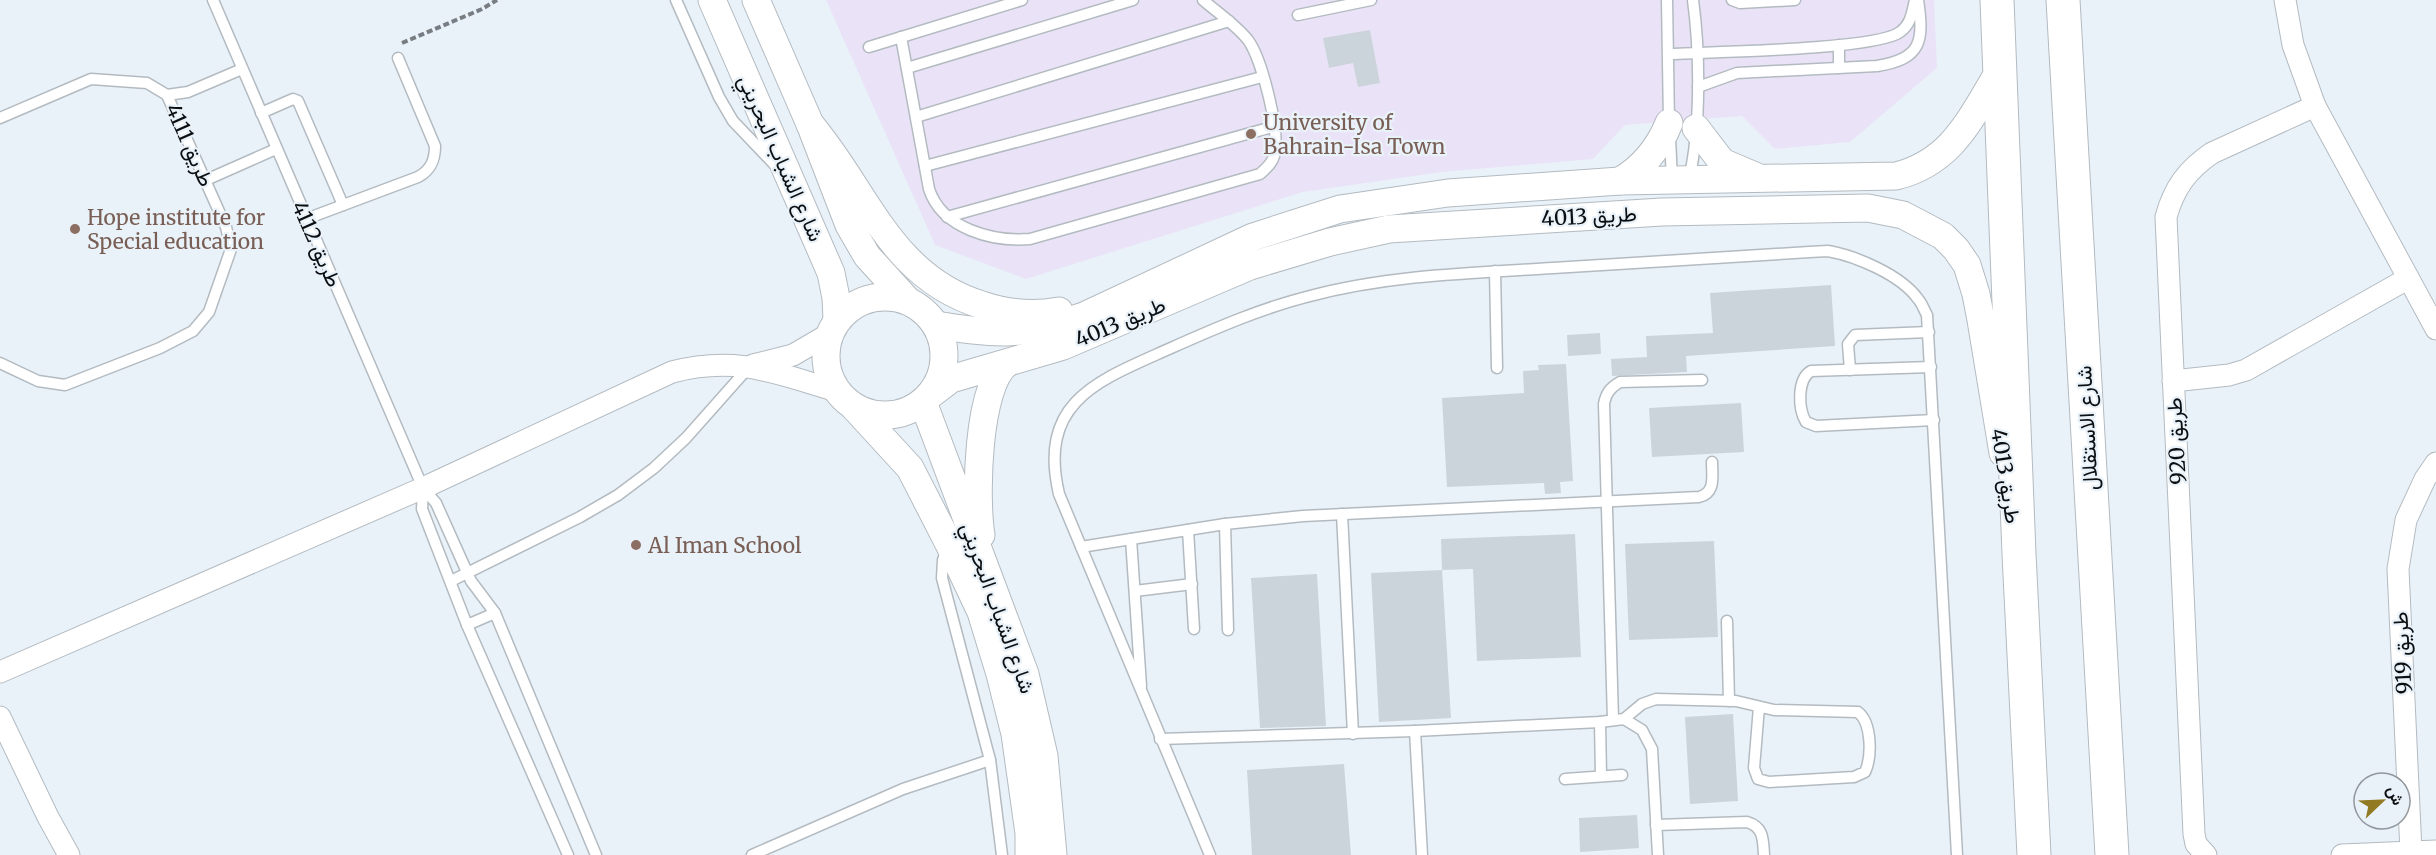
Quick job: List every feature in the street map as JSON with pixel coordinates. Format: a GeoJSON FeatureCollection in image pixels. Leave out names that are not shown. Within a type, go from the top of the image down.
{"type":"FeatureCollection","features":[{"type":"Feature","properties":{"kind":"main road"},"geometry":{"type":"LineString","coordinates":[[1997,0],[2019,554],[2034,855]]}},
{"type":"Feature","properties":{"kind":"main road","name":"شارع الاستقلال"},"geometry":{"type":"LineString","coordinates":[[2063,0],[2112,855]]}},
{"type":"Feature","properties":{"kind":"street","name":"شارع الشباب البحريني"},"geometry":{"type":"LineString","coordinates":[[712,0],[831,273],[836,298],[833,327]]}},
{"type":"Feature","properties":{"kind":"street","name":"شارع الشباب البحريني"},"geometry":{"type":"LineString","coordinates":[[756,0],[810,124],[857,241],[878,270],[908,301]]}},
{"type":"Feature","properties":{"kind":"street"},"geometry":{"type":"LineString","coordinates":[[2285,0],[2293,45],[2315,106],[2436,329]]}},
{"type":"Feature","properties":{"kind":"street","name":"طريق 4013"},"geometry":{"type":"LineString","coordinates":[[926,398],[951,379],[1063,346],[1251,266],[1330,242],[1389,229],[1680,197],[1762,178],[1896,176],[1911,172],[1938,158],[1949,148],[1999,72]]}},
{"type":"Feature","properties":{"kind":"street","name":"طريق 920"},"geometry":{"type":"LineString","coordinates":[[2206,855],[2196,844],[2194,834],[2166,218],[2178,185],[2196,164],[2212,153],[2315,106]]}},
{"type":"Feature","properties":{"kind":"street"},"geometry":{"type":"LineString","coordinates":[[1620,181],[1637,170],[1651,156],[1669,123]]}},
{"type":"Feature","properties":{"kind":"street"},"geometry":{"type":"LineString","coordinates":[[810,124],[841,163],[898,250],[918,271],[942,288],[986,307],[1024,313],[1053,312],[1116,299]]}},
{"type":"Feature","properties":{"kind":"street"},"geometry":{"type":"LineString","coordinates":[[1696,128],[1722,162],[1762,178]]}},
{"type":"Feature","properties":{"kind":"street","name":"طريق 4013"},"geometry":{"type":"LineString","coordinates":[[936,326],[994,334],[1055,327],[1084,316],[1116,299],[1253,237],[1340,209],[1448,193],[1620,181],[1680,197],[1868,208],[1903,215],[1943,237],[1956,249],[1967,266],[1976,294],[2019,554]]}},
{"type":"Feature","properties":{"kind":"street"},"geometry":{"type":"LineString","coordinates":[[2173,381],[2229,375],[2246,370],[2407,279]]}},
{"type":"Feature","properties":{"kind":"street"},"geometry":{"type":"LineString","coordinates":[[0,672],[423,488],[672,372],[698,366],[750,366],[793,355],[833,327],[855,305],[877,297],[893,297],[908,301],[924,311],[936,326],[942,339],[944,354],[943,369],[938,383],[926,398],[908,411],[890,415],[871,414],[846,399],[750,366]]}},
{"type":"Feature","properties":{"kind":"street"},"geometry":{"type":"LineString","coordinates":[[833,327],[826,348],[826,363],[830,378],[846,399]]}},
{"type":"Feature","properties":{"kind":"street"},"geometry":{"type":"LineString","coordinates":[[990,584],[979,523],[978,461],[992,383],[999,369],[1007,363]]}},
{"type":"Feature","properties":{"kind":"street","name":"شارع الشباب البحريني"},"geometry":{"type":"LineString","coordinates":[[926,398],[990,584],[1025,674],[1041,744],[1053,855]]}},
{"type":"Feature","properties":{"kind":"street","name":"شارع الشباب البحريني"},"geometry":{"type":"LineString","coordinates":[[846,399],[910,468],[950,544],[981,612],[1015,735],[1029,833],[1029,855]]}},
{"type":"Feature","properties":{"kind":"street","name":"طريق 919"},"geometry":{"type":"LineString","coordinates":[[2411,852],[2398,569],[2406,520],[2425,478],[2436,463]]}},
{"type":"Feature","properties":{"kind":"street"},"geometry":{"type":"LineString","coordinates":[[0,717],[69,855]]}},
{"type":"Feature","properties":{"kind":"street"},"geometry":{"type":"LineString","coordinates":[[2342,855],[2436,851]]}},
{"type":"Feature","properties":{"kind":"lane","name":"طريق 4112"},"geometry":{"type":"LineString","coordinates":[[213,0],[423,488]]}},
{"type":"Feature","properties":{"kind":"lane"},"geometry":{"type":"LineString","coordinates":[[676,0],[710,77],[733,121],[791,183]]}},
{"type":"Feature","properties":{"kind":"lane"},"geometry":{"type":"LineString","coordinates":[[868,47],[1022,0]]}},
{"type":"Feature","properties":{"kind":"lane"},"geometry":{"type":"LineString","coordinates":[[907,68],[1133,0]]}},
{"type":"Feature","properties":{"kind":"lane"},"geometry":{"type":"LineString","coordinates":[[901,37],[932,197],[947,217],[969,229],[1012,241],[1042,236],[1260,174],[1271,164],[1275,155],[1276,126],[1252,46],[1229,21],[1203,0]]}},
{"type":"Feature","properties":{"kind":"lane"},"geometry":{"type":"LineString","coordinates":[[1298,15],[1371,0]]}},
{"type":"Feature","properties":{"kind":"lane"},"geometry":{"type":"LineString","coordinates":[[1667,0],[1669,123],[1680,197]]}},
{"type":"Feature","properties":{"kind":"lane"},"geometry":{"type":"LineString","coordinates":[[1680,197],[1694,159],[1698,87],[1693,0]]}},
{"type":"Feature","properties":{"kind":"lane"},"geometry":{"type":"LineString","coordinates":[[1732,0],[1740,3],[1795,0]]}},
{"type":"Feature","properties":{"kind":"lane"},"geometry":{"type":"LineString","coordinates":[[1669,54],[1839,45],[1883,40],[1899,34],[1910,22],[1916,0]]}},
{"type":"Feature","properties":{"kind":"lane"},"geometry":{"type":"LineString","coordinates":[[1698,87],[1737,73],[1877,66],[1906,59],[1915,50],[1921,38],[1922,26],[1916,0]]}},
{"type":"Feature","properties":{"kind":"lane"},"geometry":{"type":"LineString","coordinates":[[916,117],[1229,21]]}},
{"type":"Feature","properties":{"kind":"lane"},"geometry":{"type":"LineString","coordinates":[[1839,45],[1839,68]]}},
{"type":"Feature","properties":{"kind":"lane"},"geometry":{"type":"LineString","coordinates":[[306,219],[418,177],[430,168],[434,161],[433,138],[398,58]]}},
{"type":"Feature","properties":{"kind":"lane"},"geometry":{"type":"LineString","coordinates":[[167,94],[189,92],[242,69]]}},
{"type":"Feature","properties":{"kind":"lane"},"geometry":{"type":"LineString","coordinates":[[925,166],[1262,77]]}},
{"type":"Feature","properties":{"kind":"lane","name":"طريق 4111"},"geometry":{"type":"LineString","coordinates":[[0,118],[91,79],[147,83],[167,94],[226,227],[231,249],[209,312],[194,332],[160,348],[65,385],[38,381],[0,363]]}},
{"type":"Feature","properties":{"kind":"lane"},"geometry":{"type":"LineString","coordinates":[[261,113],[293,99],[298,101],[343,205]]}},
{"type":"Feature","properties":{"kind":"lane"},"geometry":{"type":"LineString","coordinates":[[947,217],[1276,126]]}},
{"type":"Feature","properties":{"kind":"lane"},"geometry":{"type":"LineString","coordinates":[[206,180],[276,149]]}},
{"type":"Feature","properties":{"kind":"lane"},"geometry":{"type":"LineString","coordinates":[[1210,855],[1059,494],[1053,469],[1054,445],[1062,421],[1076,400],[1095,385],[1116,373],[1225,324],[1310,296],[1399,278],[1828,251],[1848,255],[1867,263],[1904,285],[1918,298],[1927,315],[1957,855]]}},
{"type":"Feature","properties":{"kind":"lane"},"geometry":{"type":"LineString","coordinates":[[1495,271],[1497,368]]}},
{"type":"Feature","properties":{"kind":"lane"},"geometry":{"type":"LineString","coordinates":[[1850,370],[1848,344],[1855,335],[1929,332]]}},
{"type":"Feature","properties":{"kind":"lane"},"geometry":{"type":"LineString","coordinates":[[451,581],[580,517],[618,495],[654,468],[686,438],[750,366]]}},
{"type":"Feature","properties":{"kind":"lane"},"geometry":{"type":"LineString","coordinates":[[1931,367],[1817,370],[1806,374],[1801,384],[1802,412],[1806,422],[1816,426],[1934,420]]}},
{"type":"Feature","properties":{"kind":"lane"},"geometry":{"type":"LineString","coordinates":[[1618,719],[1607,502],[1604,404],[1606,395],[1620,382],[1702,380]]}},
{"type":"Feature","properties":{"kind":"lane"},"geometry":{"type":"LineString","coordinates":[[1081,547],[1225,524],[1342,513],[1703,496],[1712,485],[1712,462]]}},
{"type":"Feature","properties":{"kind":"lane"},"geometry":{"type":"LineString","coordinates":[[423,488],[436,503],[467,573],[495,613],[596,855]]}},
{"type":"Feature","properties":{"kind":"lane"},"geometry":{"type":"LineString","coordinates":[[423,488],[422,509],[467,625],[568,855]]}},
{"type":"Feature","properties":{"kind":"lane"},"geometry":{"type":"LineString","coordinates":[[1342,513],[1353,734]]}},
{"type":"Feature","properties":{"kind":"lane"},"geometry":{"type":"LineString","coordinates":[[1225,524],[1228,630]]}},
{"type":"Feature","properties":{"kind":"lane"},"geometry":{"type":"LineString","coordinates":[[1188,530],[1194,628]]}},
{"type":"Feature","properties":{"kind":"lane"},"geometry":{"type":"LineString","coordinates":[[1131,539],[1142,696]]}},
{"type":"Feature","properties":{"kind":"lane"},"geometry":{"type":"LineString","coordinates":[[950,544],[943,560],[942,578],[990,760],[1002,855]]}},
{"type":"Feature","properties":{"kind":"lane"},"geometry":{"type":"LineString","coordinates":[[1135,591],[1192,584]]}},
{"type":"Feature","properties":{"kind":"lane"},"geometry":{"type":"LineString","coordinates":[[467,625],[495,613]]}},
{"type":"Feature","properties":{"kind":"lane"},"geometry":{"type":"LineString","coordinates":[[1727,621],[1729,701]]}},
{"type":"Feature","properties":{"kind":"lane"},"geometry":{"type":"LineString","coordinates":[[1160,740],[1353,734],[1600,722],[1618,719],[1642,704],[1656,699],[1729,701],[1782,710],[1858,712],[1868,727],[1869,759],[1865,772],[1854,777],[1769,782],[1758,779],[1754,768],[1759,707]]}},
{"type":"Feature","properties":{"kind":"lane"},"geometry":{"type":"LineString","coordinates":[[1618,719],[1642,730],[1652,749],[1658,855]]}},
{"type":"Feature","properties":{"kind":"lane"},"geometry":{"type":"LineString","coordinates":[[1600,722],[1601,776]]}},
{"type":"Feature","properties":{"kind":"lane"},"geometry":{"type":"LineString","coordinates":[[1415,731],[1422,855]]}},
{"type":"Feature","properties":{"kind":"lane"},"geometry":{"type":"LineString","coordinates":[[752,855],[903,789],[990,760]]}},
{"type":"Feature","properties":{"kind":"lane"},"geometry":{"type":"LineString","coordinates":[[1565,779],[1622,775]]}},
{"type":"Feature","properties":{"kind":"lane"},"geometry":{"type":"LineString","coordinates":[[1656,825],[1753,823],[1762,833],[1764,855]]}},
{"type":"Feature","properties":{"kind":"path"},"geometry":{"type":"LineString","coordinates":[[398,58],[394,47],[482,9],[497,0]]}},
{"type":"Feature","properties":{"kind":"shaded area","name":"University of Bahrain-Isa Town"},"geometry":{"type":"Polygon","coordinates":[[[826,0],[1934,0],[1937,68],[1850,142],[1775,149],[1742,116],[1625,125],[1593,159],[1442,172],[1303,192],[1026,279],[935,245],[826,0]]]}},
{"type":"Feature","properties":{"kind":"building"},"geometry":{"type":"Polygon","coordinates":[[[1370,30],[1380,83],[1358,87],[1353,63],[1329,68],[1323,38],[1370,30]]]}},
{"type":"Feature","properties":{"kind":"building"},"geometry":{"type":"Polygon","coordinates":[[[1831,285],[1835,346],[1686,356],[1687,372],[1612,376],[1611,359],[1647,357],[1646,336],[1713,333],[1710,293],[1831,285]]]}},
{"type":"Feature","properties":{"kind":"building"},"geometry":{"type":"Polygon","coordinates":[[[1600,333],[1601,354],[1568,356],[1567,335],[1600,333]]]}},
{"type":"Feature","properties":{"kind":"building"},"geometry":{"type":"Polygon","coordinates":[[[1566,364],[1573,481],[1560,482],[1561,493],[1545,494],[1544,483],[1447,487],[1442,398],[1524,393],[1523,371],[1539,370],[1538,365],[1566,364]]]}},
{"type":"Feature","properties":{"kind":"building"},"geometry":{"type":"Polygon","coordinates":[[[1741,403],[1744,452],[1652,457],[1649,408],[1741,403]]]}},
{"type":"Feature","properties":{"kind":"building"},"geometry":{"type":"Polygon","coordinates":[[[1575,534],[1581,657],[1477,661],[1473,569],[1442,570],[1441,539],[1575,534]]]}},
{"type":"Feature","properties":{"kind":"building"},"geometry":{"type":"Polygon","coordinates":[[[1714,541],[1718,637],[1629,640],[1625,544],[1714,541]]]}},
{"type":"Feature","properties":{"kind":"building"},"geometry":{"type":"Polygon","coordinates":[[[1442,570],[1451,718],[1379,722],[1371,573],[1442,570]]]}},
{"type":"Feature","properties":{"kind":"building"},"geometry":{"type":"Polygon","coordinates":[[[1317,574],[1326,726],[1260,728],[1251,578],[1317,574]]]}},
{"type":"Feature","properties":{"kind":"building"},"geometry":{"type":"Polygon","coordinates":[[[1733,714],[1738,801],[1690,804],[1685,717],[1733,714]]]}},
{"type":"Feature","properties":{"kind":"building"},"geometry":{"type":"Polygon","coordinates":[[[1344,764],[1351,855],[1252,855],[1247,770],[1344,764]]]}},
{"type":"Feature","properties":{"kind":"building"},"geometry":{"type":"Polygon","coordinates":[[[1637,815],[1639,848],[1580,852],[1579,818],[1637,815]]]}},
{"type":"Feature","properties":{"kind":"place","name":"University of Bahrain-Isa Town"},"geometry":{"type":"Point","coordinates":[1251,134]}},
{"type":"Feature","properties":{"kind":"place","name":"Hope institute for Special education"},"geometry":{"type":"Point","coordinates":[75,229]}},
{"type":"Feature","properties":{"kind":"place","name":"Al Iman School"},"geometry":{"type":"Point","coordinates":[636,545]}}]}
